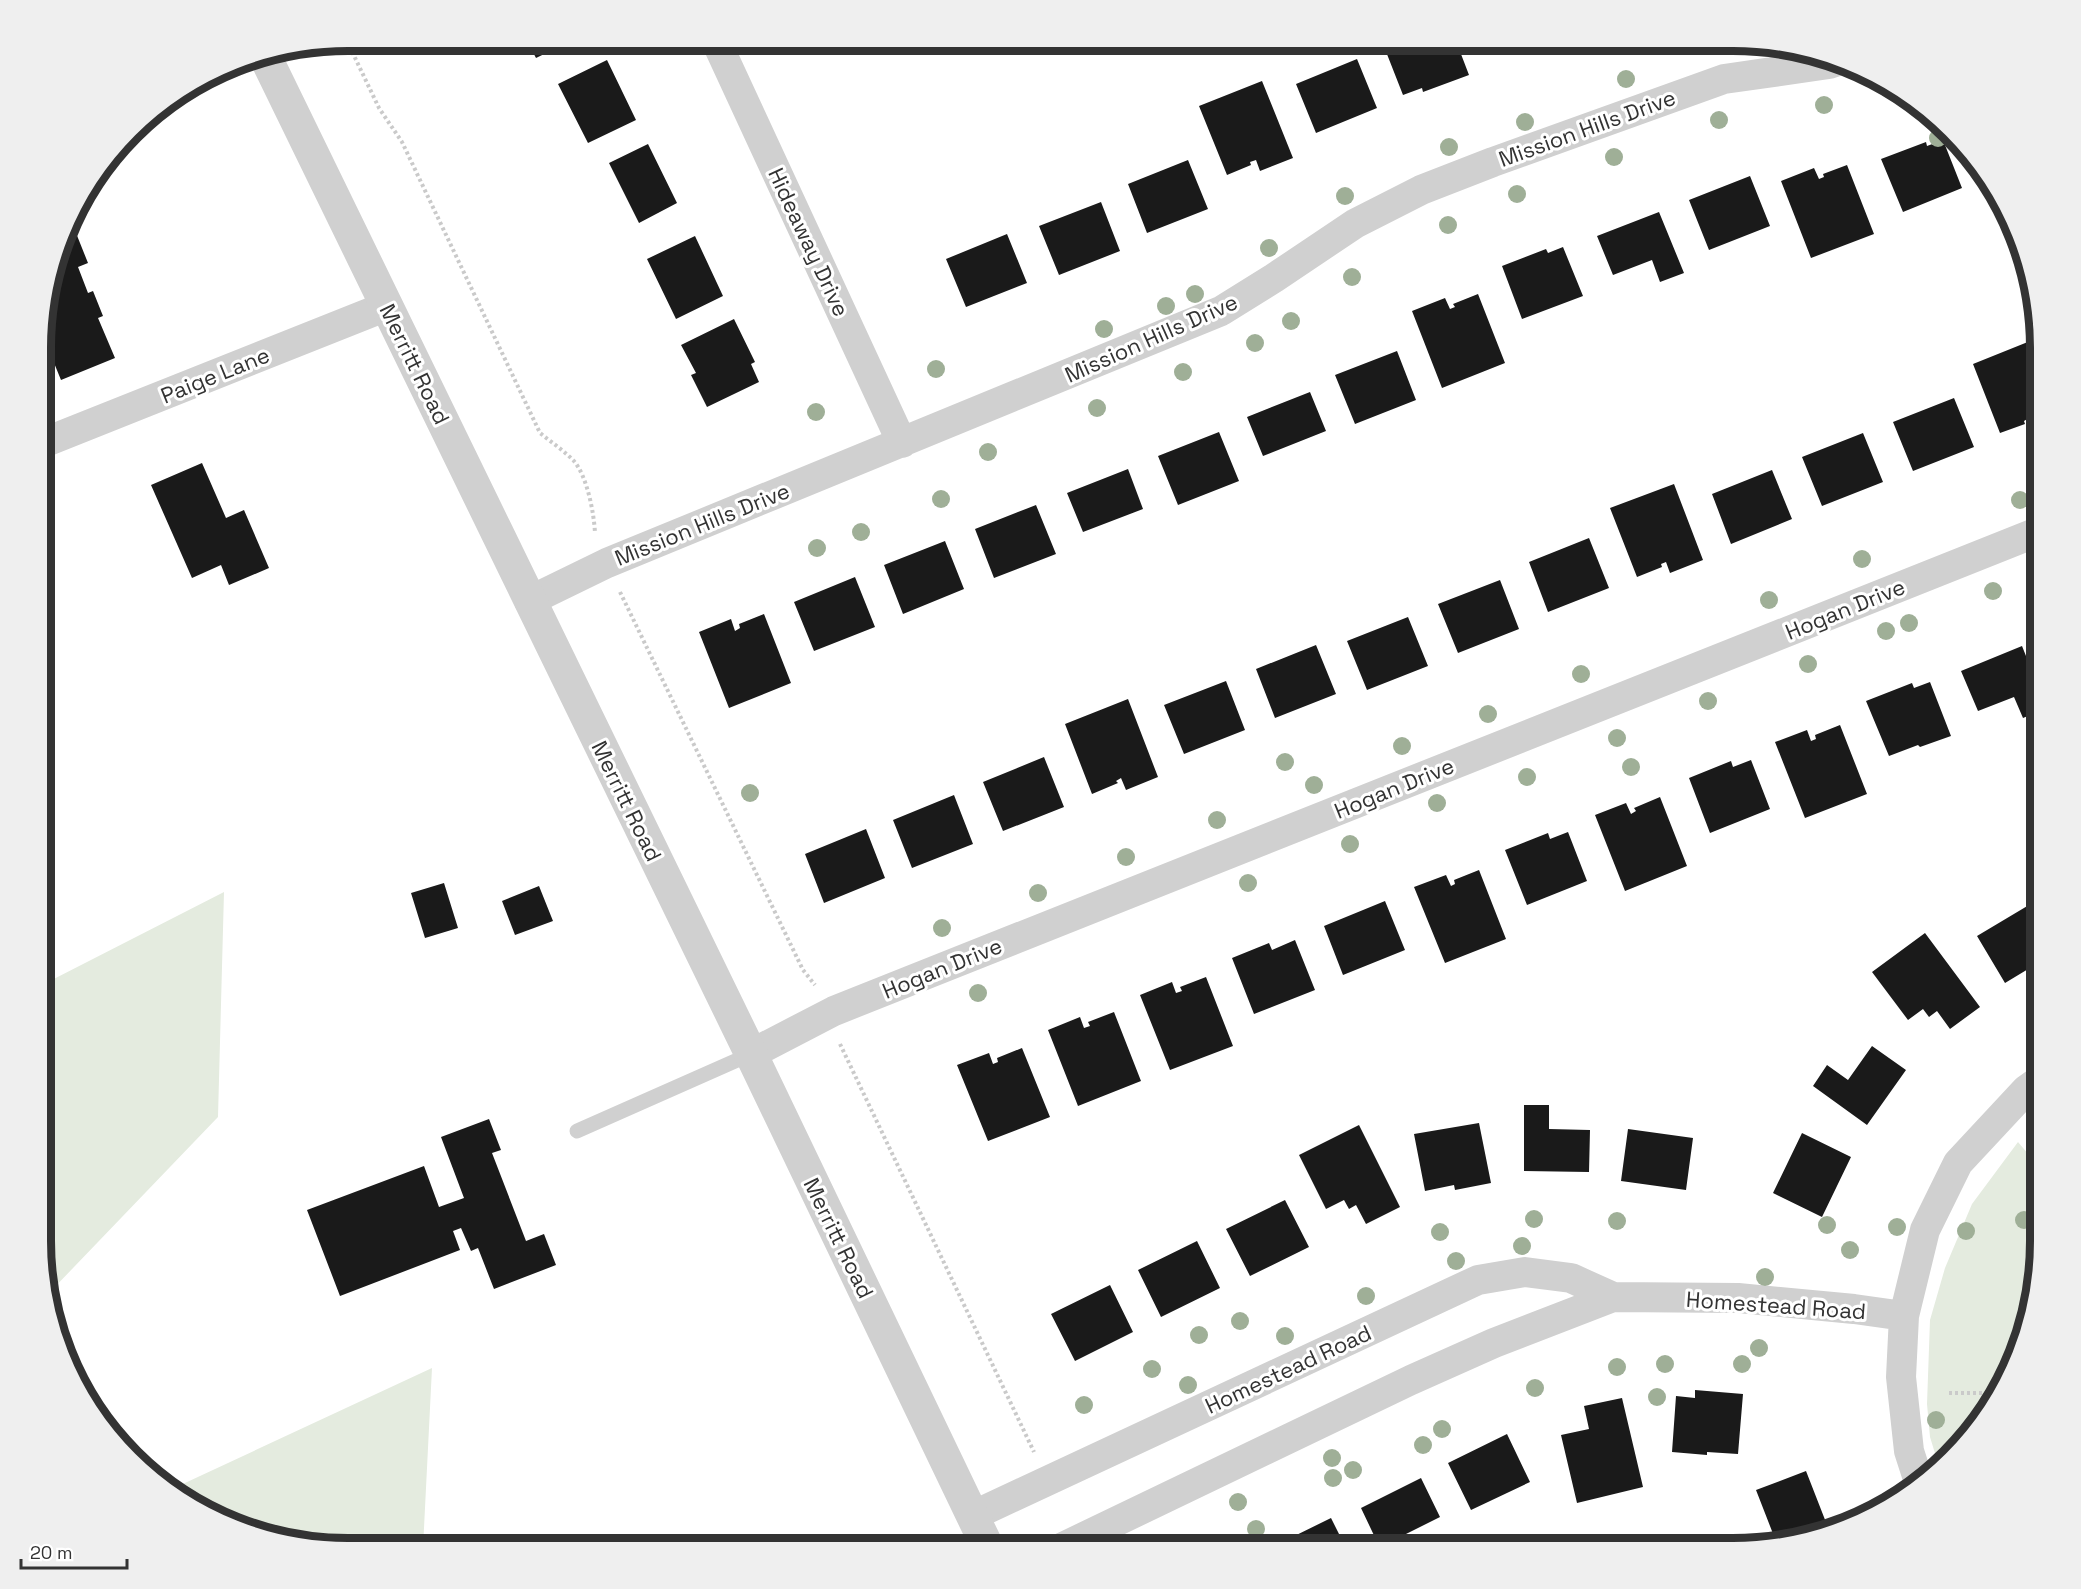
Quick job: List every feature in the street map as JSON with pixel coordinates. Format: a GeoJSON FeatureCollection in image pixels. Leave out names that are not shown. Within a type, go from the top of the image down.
{"type":"FeatureCollection","features":[{"type":"Feature","properties":{"kind":"street","name":"Hideaway Drive"},"geometry":{"type":"LineString","coordinates":[[721,51],[902,443]]}},
{"type":"Feature","properties":{"kind":"street","name":"Merritt Road"},"geometry":{"type":"LineString","coordinates":[[268,62],[751,1054],[983,1538]]}},
{"type":"Feature","properties":{"kind":"street","name":"Mission Hills Drive"},"geometry":{"type":"LineString","coordinates":[[529,601],[607,563],[1221,311],[1356,223],[1421,190],[1724,79],[1822,65]]}},
{"type":"Feature","properties":{"kind":"street","name":"Paige Lane"},"geometry":{"type":"LineString","coordinates":[[51,440],[387,306]]}},
{"type":"Feature","properties":{"kind":"street","name":"Hogan Drive"},"geometry":{"type":"LineString","coordinates":[[751,1054],[834,1011],[2030,535]]}},
{"type":"Feature","properties":{"kind":"street"},"geometry":{"type":"LineString","coordinates":[[1917,1475],[1909,1451],[1901,1377],[1904,1316],[1925,1230],[1958,1163],[2030,1087]]}},
{"type":"Feature","properties":{"kind":"street","name":"Homestead Road"},"geometry":{"type":"LineString","coordinates":[[972,1516],[1478,1280],[1525,1272],[1571,1278],[1613,1297]]}},
{"type":"Feature","properties":{"kind":"street","name":"Homestead Road"},"geometry":{"type":"LineString","coordinates":[[1082,1538],[1411,1380],[1494,1343],[1613,1297],[1738,1298],[1904,1316]]}},
{"type":"Feature","properties":{"kind":"lane"},"geometry":{"type":"LineString","coordinates":[[577,1131],[751,1054]]}},
{"type":"Feature","properties":{"kind":"path"},"geometry":{"type":"LineString","coordinates":[[352,51],[379,108],[402,142],[540,433],[575,462],[590,495],[595,538]]}},
{"type":"Feature","properties":{"kind":"path"},"geometry":{"type":"LineString","coordinates":[[618,587],[803,970],[817,987]]}},
{"type":"Feature","properties":{"kind":"path"},"geometry":{"type":"LineString","coordinates":[[837,1038],[1036,1457]]}},
{"type":"Feature","properties":{"kind":"path"},"geometry":{"type":"LineString","coordinates":[[1949,1393],[1988,1393]]}},
{"type":"Feature","properties":{"kind":"shaded area"},"geometry":{"type":"Polygon","coordinates":[[[224,892],[218,1117],[55,1287],[51,1241],[51,980],[224,892]]]}},
{"type":"Feature","properties":{"kind":"shaded area"},"geometry":{"type":"Polygon","coordinates":[[[2018,1142],[2030,1156],[2029,1260],[2020,1318],[1999,1372],[1980,1406],[1969,1422],[1936,1457],[1930,1437],[1927,1404],[1930,1320],[1945,1268],[1972,1204],[2018,1142]]]}},
{"type":"Feature","properties":{"kind":"shaded area"},"geometry":{"type":"Polygon","coordinates":[[[432,1368],[424,1538],[329,1537],[271,1528],[217,1507],[179,1486],[432,1368]]]}},
{"type":"Feature","properties":{"kind":"building"},"geometry":{"type":"Polygon","coordinates":[[[532,51],[550,51],[536,58],[532,51]]]}},
{"type":"Feature","properties":{"kind":"building"},"geometry":{"type":"Polygon","coordinates":[[[1386,51],[1460,51],[1469,75],[1423,92],[1422,88],[1403,95],[1386,51]]]}},
{"type":"Feature","properties":{"kind":"building"},"geometry":{"type":"Polygon","coordinates":[[[1357,59],[1377,108],[1316,133],[1296,84],[1357,59]]]}},
{"type":"Feature","properties":{"kind":"building"},"geometry":{"type":"Polygon","coordinates":[[[607,60],[636,120],[588,143],[558,84],[607,60]]]}},
{"type":"Feature","properties":{"kind":"building"},"geometry":{"type":"Polygon","coordinates":[[[1262,81],[1293,158],[1260,171],[1256,160],[1250,162],[1251,165],[1227,175],[1199,106],[1262,81]]]}},
{"type":"Feature","properties":{"kind":"building"},"geometry":{"type":"Polygon","coordinates":[[[1943,140],[1962,188],[1903,212],[1881,159],[1926,142],[1927,146],[1943,140]]]}},
{"type":"Feature","properties":{"kind":"building"},"geometry":{"type":"Polygon","coordinates":[[[648,144],[677,203],[639,223],[609,163],[648,144]]]}},
{"type":"Feature","properties":{"kind":"building"},"geometry":{"type":"Polygon","coordinates":[[[1188,160],[1208,209],[1147,233],[1128,184],[1188,160]]]}},
{"type":"Feature","properties":{"kind":"building"},"geometry":{"type":"Polygon","coordinates":[[[1847,165],[1874,234],[1811,258],[1781,181],[1814,168],[1819,179],[1824,177],[1823,174],[1847,165]]]}},
{"type":"Feature","properties":{"kind":"building"},"geometry":{"type":"Polygon","coordinates":[[[1750,176],[1770,226],[1709,250],[1689,200],[1750,176]]]}},
{"type":"Feature","properties":{"kind":"building"},"geometry":{"type":"Polygon","coordinates":[[[1101,202],[1120,251],[1059,275],[1039,226],[1101,202]]]}},
{"type":"Feature","properties":{"kind":"building"},"geometry":{"type":"Polygon","coordinates":[[[1659,212],[1684,273],[1660,282],[1652,260],[1613,275],[1597,236],[1659,212]]]}},
{"type":"Feature","properties":{"kind":"building"},"geometry":{"type":"Polygon","coordinates":[[[75,232],[88,263],[78,267],[88,293],[93,291],[103,316],[98,318],[115,358],[61,380],[51,356],[52,329],[61,271],[75,232]]]}},
{"type":"Feature","properties":{"kind":"building"},"geometry":{"type":"Polygon","coordinates":[[[1007,234],[1027,283],[966,307],[946,259],[1007,234]]]}},
{"type":"Feature","properties":{"kind":"building"},"geometry":{"type":"Polygon","coordinates":[[[695,236],[723,296],[676,319],[647,259],[695,236]]]}},
{"type":"Feature","properties":{"kind":"building"},"geometry":{"type":"Polygon","coordinates":[[[1563,247],[1583,296],[1522,319],[1502,266],[1546,249],[1548,253],[1563,247]]]}},
{"type":"Feature","properties":{"kind":"building"},"geometry":{"type":"Polygon","coordinates":[[[1478,294],[1505,363],[1442,388],[1412,311],[1445,298],[1450,309],[1455,307],[1453,304],[1478,294]]]}},
{"type":"Feature","properties":{"kind":"building"},"geometry":{"type":"Polygon","coordinates":[[[734,319],[755,362],[751,364],[759,382],[707,407],[691,375],[696,373],[681,345],[734,319]]]}},
{"type":"Feature","properties":{"kind":"building"},"geometry":{"type":"Polygon","coordinates":[[[2030,341],[2030,420],[2029,418],[2024,421],[2025,424],[2000,433],[1973,364],[2030,341]]]}},
{"type":"Feature","properties":{"kind":"building"},"geometry":{"type":"Polygon","coordinates":[[[1397,351],[1416,400],[1355,424],[1335,375],[1397,351]]]}},
{"type":"Feature","properties":{"kind":"building"},"geometry":{"type":"Polygon","coordinates":[[[1310,392],[1326,431],[1263,456],[1247,417],[1310,392]]]}},
{"type":"Feature","properties":{"kind":"building"},"geometry":{"type":"Polygon","coordinates":[[[1954,398],[1974,447],[1913,471],[1893,422],[1954,398]]]}},
{"type":"Feature","properties":{"kind":"building"},"geometry":{"type":"Polygon","coordinates":[[[1219,432],[1239,481],[1178,505],[1158,456],[1219,432]]]}},
{"type":"Feature","properties":{"kind":"building"},"geometry":{"type":"Polygon","coordinates":[[[1863,433],[1883,482],[1822,506],[1802,457],[1863,433]]]}},
{"type":"Feature","properties":{"kind":"building"},"geometry":{"type":"Polygon","coordinates":[[[202,463],[226,518],[244,510],[269,568],[229,585],[221,565],[192,578],[151,485],[202,463]]]}},
{"type":"Feature","properties":{"kind":"building"},"geometry":{"type":"Polygon","coordinates":[[[1128,469],[1143,509],[1083,532],[1067,493],[1128,469]]]}},
{"type":"Feature","properties":{"kind":"building"},"geometry":{"type":"Polygon","coordinates":[[[1772,470],[1792,519],[1731,544],[1712,494],[1772,470]]]}},
{"type":"Feature","properties":{"kind":"building"},"geometry":{"type":"Polygon","coordinates":[[[1674,484],[1703,560],[1670,573],[1666,562],[1661,564],[1662,567],[1637,577],[1610,508],[1674,484]]]}},
{"type":"Feature","properties":{"kind":"building"},"geometry":{"type":"Polygon","coordinates":[[[1036,505],[1056,554],[994,578],[975,529],[1036,505]]]}},
{"type":"Feature","properties":{"kind":"building"},"geometry":{"type":"Polygon","coordinates":[[[1589,538],[1609,588],[1548,612],[1529,562],[1589,538]]]}},
{"type":"Feature","properties":{"kind":"building"},"geometry":{"type":"Polygon","coordinates":[[[945,541],[964,589],[903,614],[884,565],[945,541]]]}},
{"type":"Feature","properties":{"kind":"building"},"geometry":{"type":"Polygon","coordinates":[[[855,577],[875,627],[814,651],[794,602],[855,577]]]}},
{"type":"Feature","properties":{"kind":"building"},"geometry":{"type":"Polygon","coordinates":[[[1500,580],[1519,629],[1458,653],[1438,604],[1500,580]]]}},
{"type":"Feature","properties":{"kind":"building"},"geometry":{"type":"Polygon","coordinates":[[[764,614],[791,683],[729,708],[699,632],[731,619],[735,631],[740,628],[739,624],[764,614]]]}},
{"type":"Feature","properties":{"kind":"building"},"geometry":{"type":"Polygon","coordinates":[[[1408,617],[1428,666],[1367,690],[1347,641],[1408,617]]]}},
{"type":"Feature","properties":{"kind":"building"},"geometry":{"type":"Polygon","coordinates":[[[1316,645],[1336,694],[1275,718],[1256,669],[1316,645]]]}},
{"type":"Feature","properties":{"kind":"building"},"geometry":{"type":"Polygon","coordinates":[[[2022,646],[2030,666],[2030,715],[2023,718],[2014,697],[1978,711],[1961,671],[2022,646]]]}},
{"type":"Feature","properties":{"kind":"building"},"geometry":{"type":"Polygon","coordinates":[[[1226,681],[1245,730],[1184,754],[1164,705],[1226,681]]]}},
{"type":"Feature","properties":{"kind":"building"},"geometry":{"type":"Polygon","coordinates":[[[1930,682],[1951,736],[1889,756],[1866,701],[1912,683],[1914,688],[1930,682]]]}},
{"type":"Feature","properties":{"kind":"building"},"geometry":{"type":"Polygon","coordinates":[[[1128,699],[1158,777],[1126,790],[1121,778],[1116,781],[1118,783],[1092,794],[1065,724],[1128,699]]]}},
{"type":"Feature","properties":{"kind":"building"},"geometry":{"type":"Polygon","coordinates":[[[1840,725],[1867,794],[1805,818],[1775,742],[1807,730],[1811,741],[1816,739],[1815,735],[1840,725]]]}},
{"type":"Feature","properties":{"kind":"building"},"geometry":{"type":"Polygon","coordinates":[[[1044,757],[1064,807],[1003,831],[983,782],[1044,757]]]}},
{"type":"Feature","properties":{"kind":"building"},"geometry":{"type":"Polygon","coordinates":[[[1751,760],[1770,809],[1710,833],[1689,778],[1731,761],[1733,767],[1751,760]]]}},
{"type":"Feature","properties":{"kind":"building"},"geometry":{"type":"Polygon","coordinates":[[[954,795],[973,844],[912,868],[893,820],[954,795]]]}},
{"type":"Feature","properties":{"kind":"building"},"geometry":{"type":"Polygon","coordinates":[[[1660,797],[1687,866],[1625,891],[1595,815],[1626,803],[1631,814],[1636,811],[1634,808],[1660,797]]]}},
{"type":"Feature","properties":{"kind":"building"},"geometry":{"type":"Polygon","coordinates":[[[866,829],[885,878],[824,903],[805,854],[866,829]]]}},
{"type":"Feature","properties":{"kind":"building"},"geometry":{"type":"Polygon","coordinates":[[[1568,832],[1587,881],[1527,905],[1505,850],[1548,833],[1550,839],[1568,832]]]}},
{"type":"Feature","properties":{"kind":"building"},"geometry":{"type":"Polygon","coordinates":[[[1479,870],[1506,939],[1445,963],[1414,887],[1446,875],[1451,886],[1455,884],[1454,880],[1479,870]]]}},
{"type":"Feature","properties":{"kind":"building"},"geometry":{"type":"Polygon","coordinates":[[[444,883],[458,928],[425,938],[411,893],[444,883]]]}},
{"type":"Feature","properties":{"kind":"building"},"geometry":{"type":"Polygon","coordinates":[[[539,886],[553,921],[515,935],[502,901],[539,886]]]}},
{"type":"Feature","properties":{"kind":"building"},"geometry":{"type":"Polygon","coordinates":[[[1385,901],[1405,950],[1343,975],[1324,926],[1385,901]]]}},
{"type":"Feature","properties":{"kind":"building"},"geometry":{"type":"Polygon","coordinates":[[[2030,904],[2030,968],[2005,983],[1977,936],[2030,904]]]}},
{"type":"Feature","properties":{"kind":"building"},"geometry":{"type":"Polygon","coordinates":[[[1925,933],[1980,1007],[1950,1029],[1937,1011],[1929,1017],[1923,1009],[1908,1020],[1872,972],[1925,933]]]}},
{"type":"Feature","properties":{"kind":"building"},"geometry":{"type":"Polygon","coordinates":[[[1295,940],[1315,990],[1254,1014],[1232,958],[1269,943],[1272,950],[1295,940]]]}},
{"type":"Feature","properties":{"kind":"building"},"geometry":{"type":"Polygon","coordinates":[[[1206,977],[1233,1046],[1170,1070],[1140,995],[1172,982],[1176,993],[1182,991],[1180,987],[1206,977]]]}},
{"type":"Feature","properties":{"kind":"building"},"geometry":{"type":"Polygon","coordinates":[[[1114,1012],[1141,1081],[1078,1106],[1048,1030],[1080,1017],[1084,1028],[1090,1026],[1088,1022],[1114,1012]]]}},
{"type":"Feature","properties":{"kind":"building"},"geometry":{"type":"Polygon","coordinates":[[[1872,1046],[1906,1070],[1867,1125],[1813,1086],[1827,1065],[1848,1080],[1872,1046]]]}},
{"type":"Feature","properties":{"kind":"building"},"geometry":{"type":"Polygon","coordinates":[[[1022,1048],[1050,1117],[988,1141],[957,1065],[989,1053],[993,1064],[998,1062],[997,1058],[1022,1048]]]}},
{"type":"Feature","properties":{"kind":"building"},"geometry":{"type":"Polygon","coordinates":[[[1524,1105],[1549,1105],[1549,1129],[1590,1130],[1589,1172],[1524,1171],[1524,1105]]]}},
{"type":"Feature","properties":{"kind":"building"},"geometry":{"type":"Polygon","coordinates":[[[489,1119],[501,1150],[492,1153],[526,1241],[544,1234],[556,1265],[494,1289],[478,1248],[471,1251],[461,1228],[453,1231],[460,1250],[340,1296],[307,1210],[424,1166],[439,1207],[464,1198],[441,1137],[489,1119]]]}},
{"type":"Feature","properties":{"kind":"building"},"geometry":{"type":"Polygon","coordinates":[[[1479,1123],[1491,1183],[1455,1190],[1454,1185],[1425,1191],[1414,1134],[1479,1123]]]}},
{"type":"Feature","properties":{"kind":"building"},"geometry":{"type":"Polygon","coordinates":[[[1359,1125],[1400,1207],[1366,1224],[1356,1205],[1349,1209],[1344,1200],[1326,1209],[1299,1155],[1359,1125]]]}},
{"type":"Feature","properties":{"kind":"building"},"geometry":{"type":"Polygon","coordinates":[[[1628,1129],[1693,1138],[1686,1190],[1621,1181],[1628,1129]]]}},
{"type":"Feature","properties":{"kind":"building"},"geometry":{"type":"Polygon","coordinates":[[[1802,1133],[1851,1157],[1822,1217],[1773,1193],[1802,1133]]]}},
{"type":"Feature","properties":{"kind":"building"},"geometry":{"type":"Polygon","coordinates":[[[1285,1200],[1309,1247],[1250,1276],[1226,1229],[1285,1200]]]}},
{"type":"Feature","properties":{"kind":"building"},"geometry":{"type":"Polygon","coordinates":[[[1197,1241],[1220,1288],[1161,1317],[1138,1270],[1197,1241]]]}},
{"type":"Feature","properties":{"kind":"building"},"geometry":{"type":"Polygon","coordinates":[[[1110,1285],[1133,1332],[1075,1361],[1051,1314],[1110,1285]]]}},
{"type":"Feature","properties":{"kind":"building"},"geometry":{"type":"Polygon","coordinates":[[[1695,1390],[1743,1394],[1738,1454],[1707,1452],[1707,1455],[1672,1452],[1676,1396],[1695,1398],[1695,1390]]]}},
{"type":"Feature","properties":{"kind":"building"},"geometry":{"type":"Polygon","coordinates":[[[1622,1398],[1643,1487],[1577,1503],[1561,1435],[1589,1429],[1584,1406],[1622,1398]]]}},
{"type":"Feature","properties":{"kind":"building"},"geometry":{"type":"Polygon","coordinates":[[[1507,1434],[1530,1482],[1471,1510],[1448,1463],[1507,1434]]]}},
{"type":"Feature","properties":{"kind":"building"},"geometry":{"type":"Polygon","coordinates":[[[1806,1471],[1826,1523],[1773,1535],[1756,1490],[1806,1471]]]}},
{"type":"Feature","properties":{"kind":"building"},"geometry":{"type":"Polygon","coordinates":[[[1421,1478],[1440,1517],[1404,1535],[1405,1538],[1375,1538],[1361,1508],[1421,1478]]]}},
{"type":"Feature","properties":{"kind":"building"},"geometry":{"type":"Polygon","coordinates":[[[1331,1518],[1341,1538],[1290,1538],[1331,1518]]]}}]}
